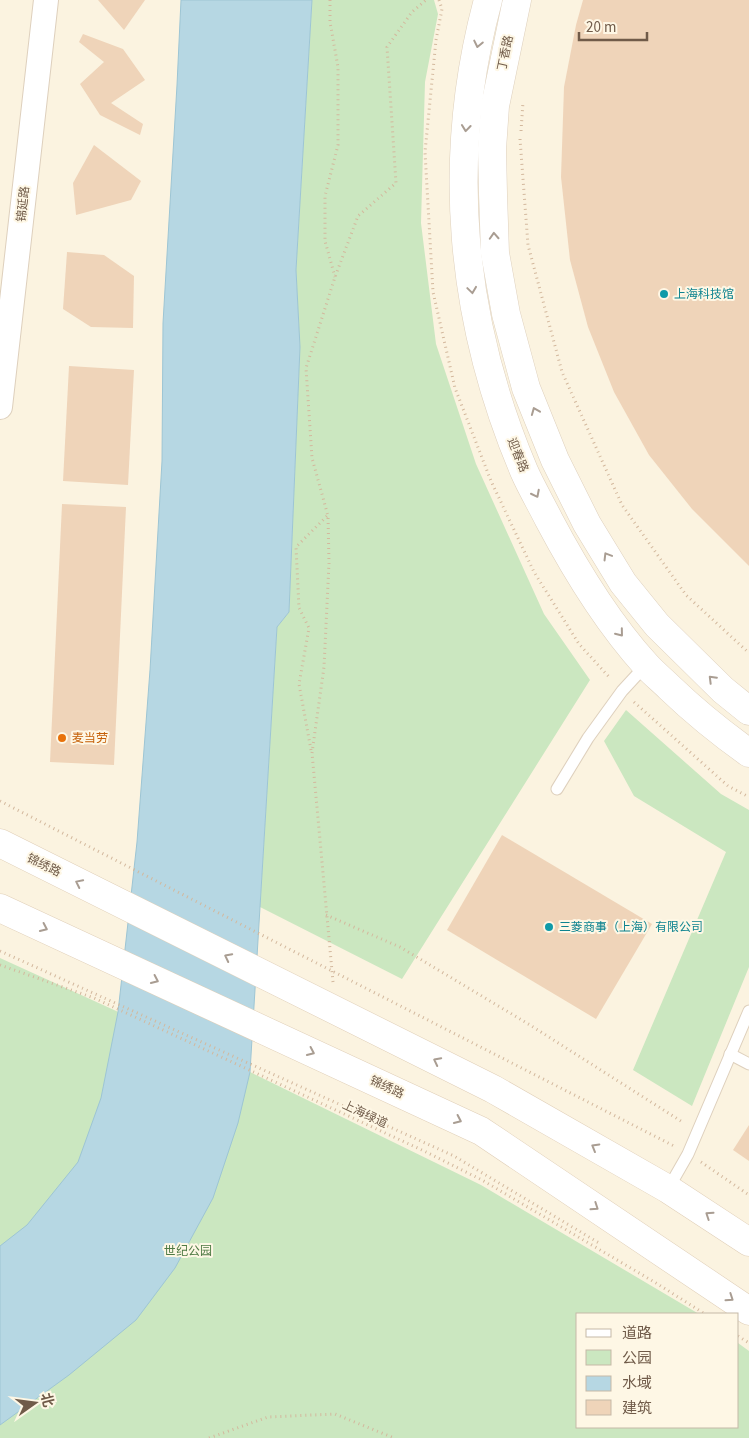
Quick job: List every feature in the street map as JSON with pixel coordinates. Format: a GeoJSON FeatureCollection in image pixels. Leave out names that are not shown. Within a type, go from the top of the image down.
{"type":"FeatureCollection","features":[{"type":"Feature","properties":{"kind":"main road","name":"迎春路"},"geometry":{"type":"LineString","coordinates":[[488,0],[471,80],[464,153],[464,236],[475,315],[496,397],[524,472],[560,542],[600,608],[646,665],[700,716],[749,753]]}},
{"type":"Feature","properties":{"kind":"main road","name":"丁香路"},"geometry":{"type":"LineString","coordinates":[[517,0],[495,106],[492,158],[495,253],[506,314],[526,388],[555,460],[587,524],[623,583],[657,625],[723,690],[749,711]]}},
{"type":"Feature","properties":{"kind":"main road","name":"锦绣路"},"geometry":{"type":"LineString","coordinates":[[0,843],[493,1089],[668,1189],[749,1242]]}},
{"type":"Feature","properties":{"kind":"main road","name":"锦绣路"},"geometry":{"type":"LineString","coordinates":[[0,908],[481,1131],[749,1311]]}},
{"type":"Feature","properties":{"kind":"street","name":"锦延路"},"geometry":{"type":"LineString","coordinates":[[0,407],[46,0]]}},
{"type":"Feature","properties":{"kind":"lane"},"geometry":{"type":"LineString","coordinates":[[557,789],[594,730],[622,691],[646,665]]}},
{"type":"Feature","properties":{"kind":"lane"},"geometry":{"type":"LineString","coordinates":[[668,1189],[688,1154],[749,1011]]}},
{"type":"Feature","properties":{"kind":"lane"},"geometry":{"type":"LineString","coordinates":[[730,1054],[749,1064]]}},
{"type":"Feature","properties":{"kind":"path"},"geometry":{"type":"LineString","coordinates":[[330,0],[330,22],[338,67],[338,145],[325,196],[325,241],[335,277]]}},
{"type":"Feature","properties":{"kind":"path"},"geometry":{"type":"LineString","coordinates":[[312,753],[324,667],[329,563],[328,516],[312,458],[306,368],[335,277],[358,216],[396,184],[387,47],[412,12],[426,0]]}},
{"type":"Feature","properties":{"kind":"path"},"geometry":{"type":"LineString","coordinates":[[523,100],[520,140],[528,245],[562,372],[622,505],[686,596],[749,652]]}},
{"type":"Feature","properties":{"kind":"path"},"geometry":{"type":"LineString","coordinates":[[328,516],[296,547],[299,608],[309,628],[299,684],[312,753],[331,970],[338,1012]]}},
{"type":"Feature","properties":{"kind":"path"},"geometry":{"type":"LineString","coordinates":[[0,801],[688,1154],[749,1195]]}},
{"type":"Feature","properties":{"kind":"path"},"geometry":{"type":"LineString","coordinates":[[326,915],[408,952],[530,1025],[698,1132]]}},
{"type":"Feature","properties":{"kind":"path"},"geometry":{"type":"LineString","coordinates":[[0,951],[95,996],[454,1156],[607,1248]]}},
{"type":"Feature","properties":{"kind":"path","name":"上海绿道"},"geometry":{"type":"LineString","coordinates":[[0,965],[95,996],[482,1180],[656,1283],[702,1313]]}},
{"type":"Feature","properties":{"kind":"path"},"geometry":{"type":"LineString","coordinates":[[649,1273],[658,1278]]}},
{"type":"Feature","properties":{"kind":"path"},"geometry":{"type":"LineString","coordinates":[[209,1438],[268,1417],[335,1414],[394,1438]]}},
{"type":"Feature","properties":{"kind":"green space"},"geometry":{"type":"Polygon","coordinates":[[[312,0],[434,0],[438,14],[425,82],[421,223],[436,344],[476,464],[544,614],[590,680],[402,979],[260,907],[277,627],[289,612],[300,347],[296,270],[312,0]]]}},
{"type":"Feature","properties":{"kind":"green space"},"geometry":{"type":"Polygon","coordinates":[[[626,710],[721,794],[749,810],[749,967],[692,1106],[633,1070],[726,852],[634,796],[604,741],[626,710]]]}},
{"type":"Feature","properties":{"kind":"green space","name":"世纪公园"},"geometry":{"type":"Polygon","coordinates":[[[0,958],[250,1072],[481,1185],[697,1313],[576,1313],[576,1428],[739,1428],[739,1344],[749,1351],[749,1438],[0,1438],[0,958]]]}},
{"type":"Feature","properties":{"kind":"water"},"geometry":{"type":"Polygon","coordinates":[[[181,0],[312,0],[296,270],[300,347],[289,612],[277,627],[250,1072],[238,1123],[213,1198],[175,1268],[136,1320],[69,1375],[0,1425],[0,1246],[27,1225],[78,1162],[101,1098],[118,1012],[137,842],[150,670],[162,461],[163,323],[181,0]]]}},
{"type":"Feature","properties":{"kind":"building"},"geometry":{"type":"Polygon","coordinates":[[[98,0],[145,0],[124,30],[98,0]]]}},
{"type":"Feature","properties":{"kind":"building","name":"上海科技馆"},"geometry":{"type":"Polygon","coordinates":[[[583,0],[749,0],[749,566],[692,509],[649,455],[614,392],[588,327],[570,260],[561,177],[564,87],[576,25],[583,0]]]}},
{"type":"Feature","properties":{"kind":"building"},"geometry":{"type":"Polygon","coordinates":[[[83,34],[123,49],[145,80],[111,103],[143,124],[140,135],[100,115],[80,84],[104,62],[79,42],[83,34]]]}},
{"type":"Feature","properties":{"kind":"building"},"geometry":{"type":"Polygon","coordinates":[[[94,145],[141,181],[131,200],[76,215],[73,183],[94,145]]]}},
{"type":"Feature","properties":{"kind":"building"},"geometry":{"type":"Polygon","coordinates":[[[67,252],[104,255],[134,276],[133,328],[91,327],[63,309],[67,252]]]}},
{"type":"Feature","properties":{"kind":"building"},"geometry":{"type":"Polygon","coordinates":[[[69,366],[134,370],[128,485],[63,481],[69,366]]]}},
{"type":"Feature","properties":{"kind":"building"},"geometry":{"type":"Polygon","coordinates":[[[62,504],[126,507],[114,765],[50,762],[62,504]]]}},
{"type":"Feature","properties":{"kind":"building","name":"三菱商事（上海）有限公司"},"geometry":{"type":"Polygon","coordinates":[[[502,835],[652,924],[596,1019],[447,930],[502,835]]]}},
{"type":"Feature","properties":{"kind":"building"},"geometry":{"type":"Polygon","coordinates":[[[749,1125],[749,1161],[733,1150],[749,1125]]]}},
{"type":"Feature","properties":{"kind":"place","name":"上海科技馆"},"geometry":{"type":"Point","coordinates":[664,294]}},
{"type":"Feature","properties":{"kind":"place","name":"麦当劳"},"geometry":{"type":"Point","coordinates":[62,738]}},
{"type":"Feature","properties":{"kind":"place","name":"三菱商事（上海）有限公司"},"geometry":{"type":"Point","coordinates":[549,927]}}]}
